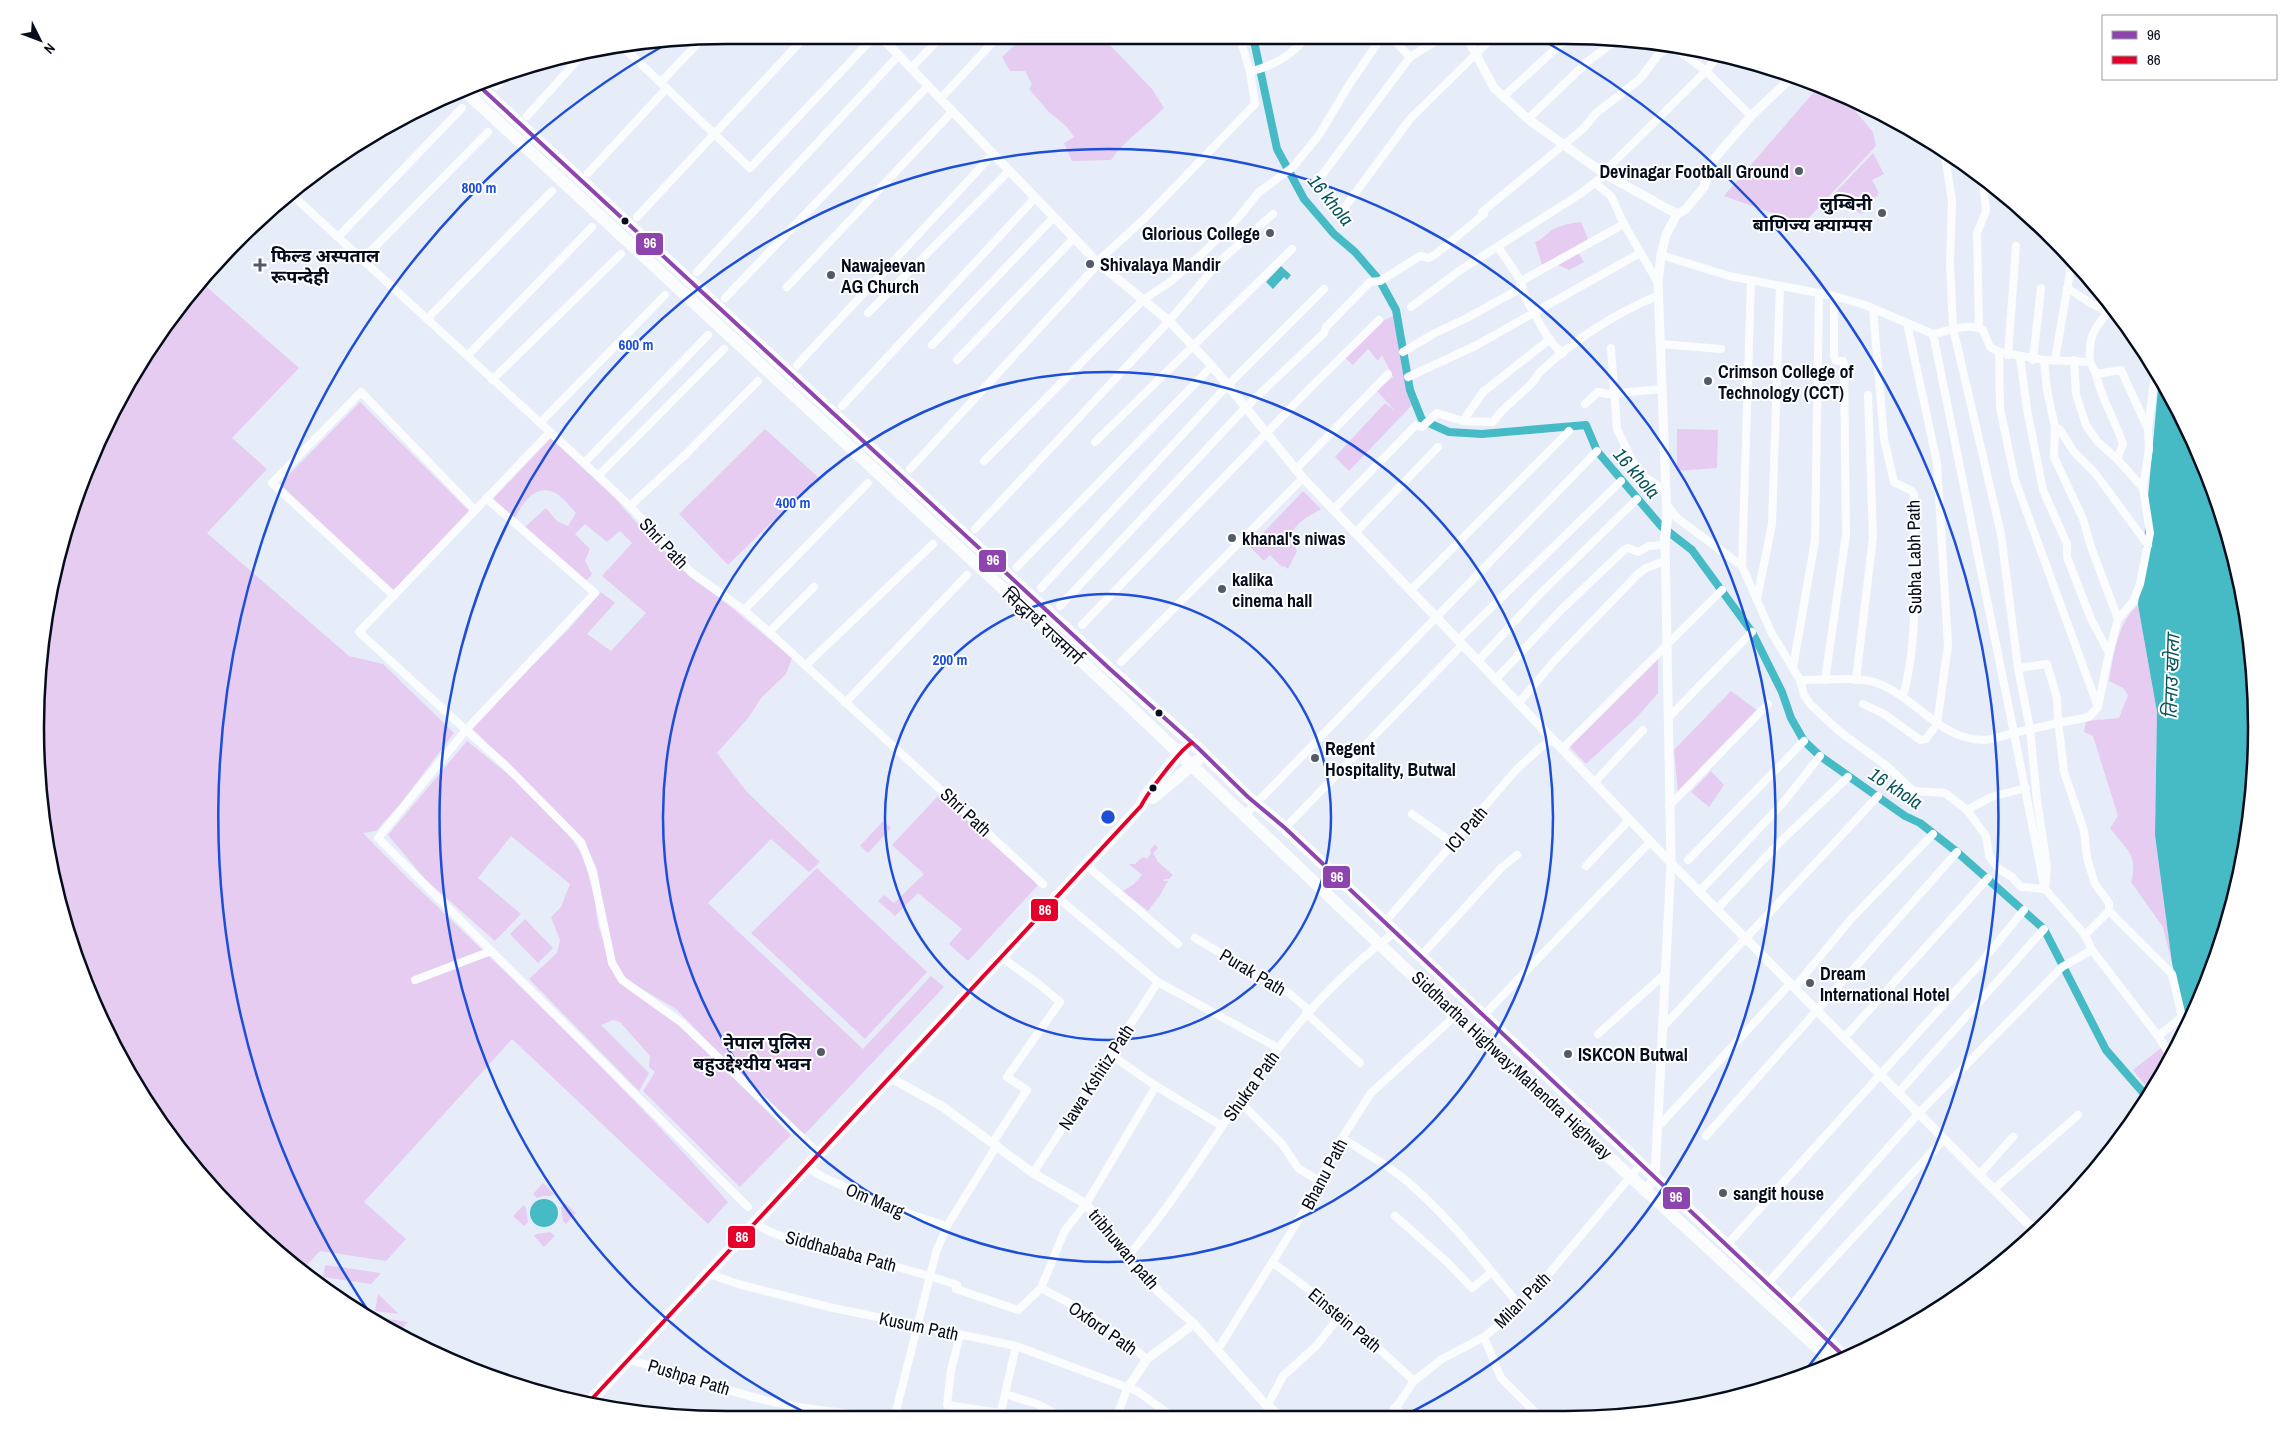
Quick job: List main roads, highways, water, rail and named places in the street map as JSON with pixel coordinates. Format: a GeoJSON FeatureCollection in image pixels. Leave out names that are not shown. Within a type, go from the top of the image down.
{"type":"FeatureCollection","features":[{"type":"Feature","properties":{"kind":"highway","name":"सिद्धार्थ राजमार्ग"},"geometry":{"type":"LineString","coordinates":[[483,90],[1192,743]]}},
{"type":"Feature","properties":{"kind":"highway","name":"सिद्धार्थ राजमार्ग"},"geometry":{"type":"LineString","coordinates":[[469,95],[1192,766]]}},
{"type":"Feature","properties":{"kind":"highway","name":"Siddhartha Highway;Mahendra Highway"},"geometry":{"type":"LineString","coordinates":[[1192,743],[1248,797],[1285,828],[1840,1353]]}},
{"type":"Feature","properties":{"kind":"highway"},"geometry":{"type":"LineString","coordinates":[[593,1398],[1141,806],[1146,795],[1186,746],[1192,743]]}},
{"type":"Feature","properties":{"kind":"highway"},"geometry":{"type":"LineString","coordinates":[[1141,806],[1151,801],[1199,760],[1202,753]]}},
{"type":"Feature","properties":{"kind":"highway","name":"Siddhartha Highway;Mahendra Highway"},"geometry":{"type":"LineString","coordinates":[[1192,766],[1455,1016],[1632,1175],[1829,1358]]}},
{"type":"Feature","properties":{"kind":"main road"},"geometry":{"type":"LineString","coordinates":[[1665,543],[1667,519]]}},
{"type":"Feature","properties":{"kind":"water"},"geometry":{"type":"Polygon","coordinates":[[[1281,266],[1291,275],[1287,280],[1284,277],[1273,289],[1266,282],[1281,266]]]}},
{"type":"Feature","properties":{"kind":"water","name":"तिनाउ खोला"},"geometry":{"type":"Polygon","coordinates":[[[2158,388],[2178,425],[2196,466],[2212,508],[2225,551],[2235,594],[2247,683],[2247,772],[2235,861],[2212,947],[2184,1017],[2172,963],[2155,835],[2157,712],[2138,605],[2158,388]]]}},
{"type":"Feature","properties":{"kind":"water"},"geometry":{"type":"Polygon","coordinates":[[[544,1199],[554,1203],[558,1213],[554,1223],[544,1227],[534,1223],[530,1213],[534,1203],[544,1199]]]}},
{"type":"Feature","properties":{"kind":"waterway","name":"16 khola"},"geometry":{"type":"LineString","coordinates":[[1255,44],[1277,149],[1304,199],[1334,234],[1355,252],[1380,281],[1396,310],[1410,390],[1422,420],[1449,432],[1482,434],[1586,425],[1597,451],[1661,526],[1692,550],[1752,632],[1782,692],[1791,718],[1804,741],[1820,756],[1905,816],[1920,823],[1957,852],[2044,929],[2106,1050],[2143,1092]]}},
{"type":"Feature","properties":{"kind":"place","name":"Devinagar Football Ground"},"geometry":{"type":"Point","coordinates":[1799,171]}},
{"type":"Feature","properties":{"kind":"place","name":"लुम्बिनी बाणिज्य क्याम्पस"},"geometry":{"type":"Point","coordinates":[1882,213]}},
{"type":"Feature","properties":{"kind":"place","name":"Glorious College"},"geometry":{"type":"Point","coordinates":[1270,233]}},
{"type":"Feature","properties":{"kind":"place","name":"Shivalaya Mandir"},"geometry":{"type":"Point","coordinates":[1090,264]}},
{"type":"Feature","properties":{"kind":"place","name":"फिल्ड अस्पताल रूपन्देही"},"geometry":{"type":"Point","coordinates":[260,265]}},
{"type":"Feature","properties":{"kind":"place","name":"Nawajeevan AG Church"},"geometry":{"type":"Point","coordinates":[831,275]}},
{"type":"Feature","properties":{"kind":"place","name":"Crimson College of Technology (CCT)"},"geometry":{"type":"Point","coordinates":[1708,381]}},
{"type":"Feature","properties":{"kind":"place","name":"khanal's niwas"},"geometry":{"type":"Point","coordinates":[1232,538]}},
{"type":"Feature","properties":{"kind":"place","name":"kalika cinema hall"},"geometry":{"type":"Point","coordinates":[1222,589]}},
{"type":"Feature","properties":{"kind":"place","name":"Regent Hospitality, Butwal"},"geometry":{"type":"Point","coordinates":[1315,758]}},
{"type":"Feature","properties":{"kind":"place","name":"Dream International Hotel"},"geometry":{"type":"Point","coordinates":[1810,983]}},
{"type":"Feature","properties":{"kind":"place","name":"नेपाल पुलिस बहुउद्देश्यीय भवन"},"geometry":{"type":"Point","coordinates":[821,1052]}},
{"type":"Feature","properties":{"kind":"place","name":"ISKCON Butwal"},"geometry":{"type":"Point","coordinates":[1568,1054]}},
{"type":"Feature","properties":{"kind":"place","name":"sangit house"},"geometry":{"type":"Point","coordinates":[1723,1193]}}]}
